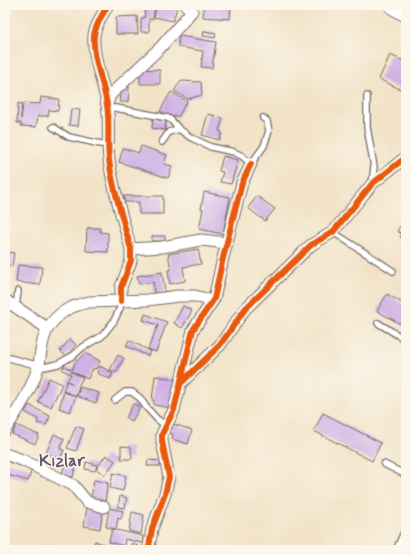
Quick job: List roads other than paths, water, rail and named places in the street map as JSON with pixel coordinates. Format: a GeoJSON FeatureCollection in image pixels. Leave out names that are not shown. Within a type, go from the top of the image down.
{"type":"FeatureCollection","features":[{"type":"Feature","properties":{"kind":"highway"},"geometry":{"type":"LineString","coordinates":[[394,5],[406,12]]}},
{"type":"Feature","properties":{"kind":"street"},"geometry":{"type":"LineString","coordinates":[[108,5],[98,22],[94,35],[99,72],[107,106],[109,158],[113,182],[132,249],[131,261],[122,287],[121,301]]}},
{"type":"Feature","properties":{"kind":"street"},"geometry":{"type":"LineString","coordinates":[[107,106],[110,95],[160,48],[192,11],[186,5]]}},
{"type":"Feature","properties":{"kind":"street"},"geometry":{"type":"LineString","coordinates":[[181,383],[220,345],[245,309],[311,245],[333,232],[372,184],[406,157]]}},
{"type":"Feature","properties":{"kind":"street"},"geometry":{"type":"LineString","coordinates":[[150,550],[152,529],[170,477],[162,442],[162,434],[174,410],[194,330],[214,299],[242,182],[251,164]]}},
{"type":"Feature","properties":{"kind":"street"},"geometry":{"type":"LineString","coordinates":[[132,249],[162,248],[201,240],[227,243]]}},
{"type":"Feature","properties":{"kind":"street"},"geometry":{"type":"LineString","coordinates":[[5,430],[18,410],[31,385],[38,366],[47,328],[61,312],[79,304],[89,302],[148,300],[178,296],[195,296],[206,299],[210,304]]}},
{"type":"Feature","properties":{"kind":"street"},"geometry":{"type":"LineString","coordinates":[[5,300],[47,328]]}},
{"type":"Feature","properties":{"kind":"street"},"geometry":{"type":"LineString","coordinates":[[5,454],[22,460],[73,485],[87,502],[104,507]]}},
{"type":"Feature","properties":{"kind":"lane"},"geometry":{"type":"LineString","coordinates":[[368,96],[367,127],[374,167],[372,184]]}},
{"type":"Feature","properties":{"kind":"lane"},"geometry":{"type":"LineString","coordinates":[[107,106],[168,118],[190,137],[211,147],[234,152],[242,156],[251,164],[264,146],[269,131],[267,121],[262,118]]}},
{"type":"Feature","properties":{"kind":"lane"},"geometry":{"type":"LineString","coordinates":[[53,126],[69,137],[101,144],[109,144]]}},
{"type":"Feature","properties":{"kind":"lane"},"geometry":{"type":"LineString","coordinates":[[162,142],[170,132],[179,129]]}},
{"type":"Feature","properties":{"kind":"lane"},"geometry":{"type":"LineString","coordinates":[[333,232],[393,271]]}},
{"type":"Feature","properties":{"kind":"lane"},"geometry":{"type":"LineString","coordinates":[[16,308],[18,291]]}},
{"type":"Feature","properties":{"kind":"lane"},"geometry":{"type":"LineString","coordinates":[[5,357],[44,367],[58,364],[102,336],[114,321],[120,308],[121,301]]}},
{"type":"Feature","properties":{"kind":"lane"},"geometry":{"type":"LineString","coordinates":[[378,323],[406,340]]}},
{"type":"Feature","properties":{"kind":"lane"},"geometry":{"type":"LineString","coordinates":[[115,400],[125,392],[132,392],[140,398],[157,419],[166,426]]}},
{"type":"Feature","properties":{"kind":"lane"},"geometry":{"type":"LineString","coordinates":[[384,464],[406,475]]}},
{"type":"Feature","properties":{"kind":"lane"},"geometry":{"type":"LineString","coordinates":[[396,550],[406,528]]}},
{"type":"Feature","properties":{"kind":"district","name":"Kızlar"},"geometry":{"type":"Point","coordinates":[62,461]}}]}
